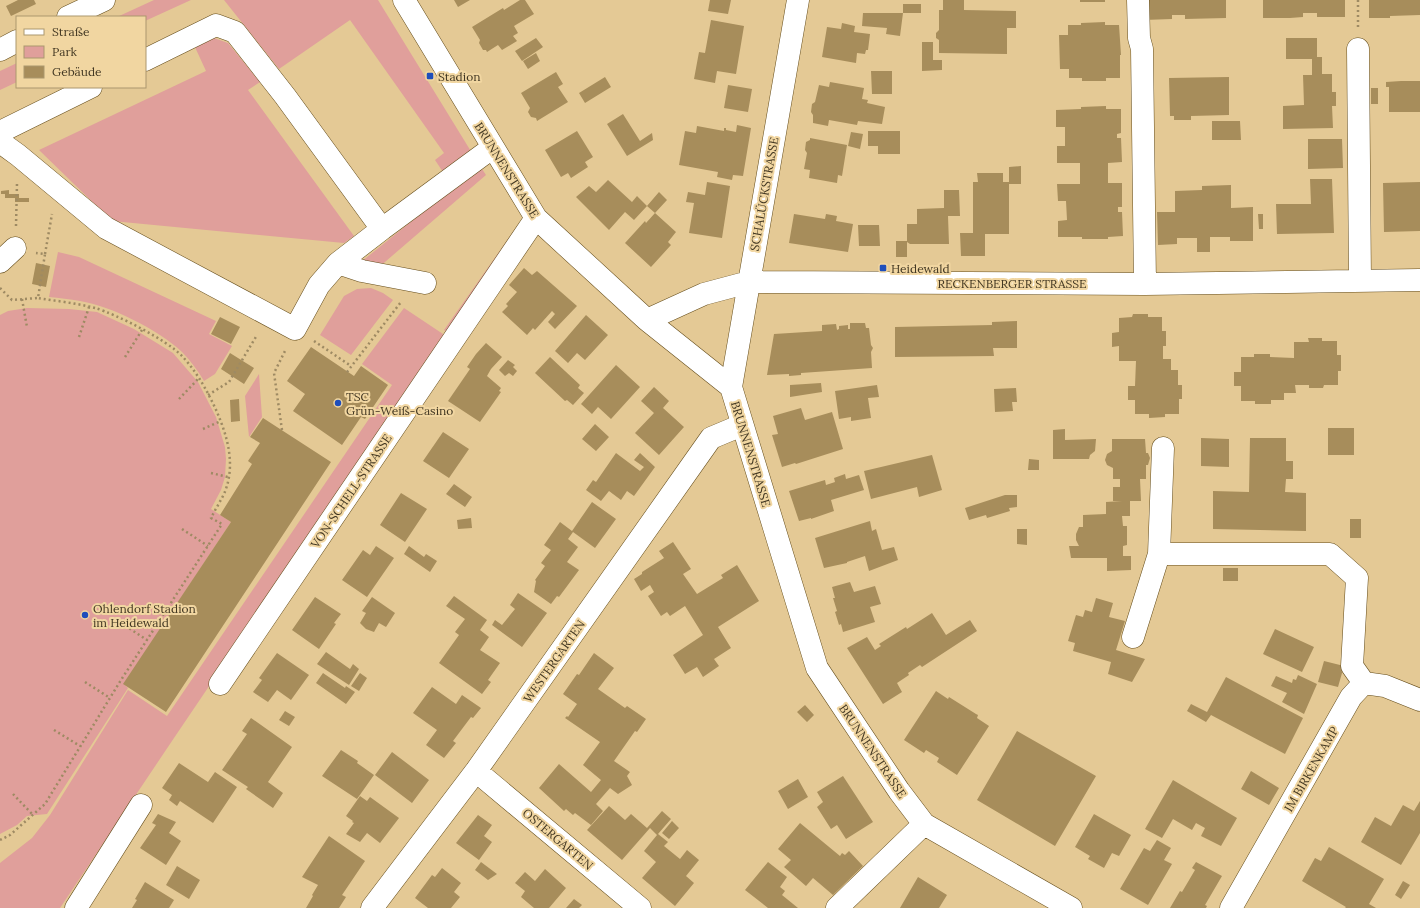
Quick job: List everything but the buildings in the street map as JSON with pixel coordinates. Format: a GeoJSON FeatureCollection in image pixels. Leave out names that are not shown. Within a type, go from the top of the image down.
{"type":"FeatureCollection","features":[{"type":"Feature","properties":{"kind":"street"},"geometry":{"type":"LineString","coordinates":[[70,16],[104,0]]}},
{"type":"Feature","properties":{"kind":"street","name":"BRUNNENSTRASSE"},"geometry":{"type":"LineString","coordinates":[[404,0],[492,148],[519,188],[536,218],[647,320],[731,387],[817,668],[899,791],[924,824],[1071,908]]}},
{"type":"Feature","properties":{"kind":"street","name":"SCHALÜCKSTRASSE"},"geometry":{"type":"LineString","coordinates":[[731,387],[798,0]]}},
{"type":"Feature","properties":{"kind":"street"},"geometry":{"type":"LineString","coordinates":[[1138,0],[1139,38],[1142,49],[1145,284]]}},
{"type":"Feature","properties":{"kind":"street"},"geometry":{"type":"LineString","coordinates":[[146,60],[216,25],[235,32],[285,96],[382,229]]}},
{"type":"Feature","properties":{"kind":"street"},"geometry":{"type":"LineString","coordinates":[[0,50],[16,42]]}},
{"type":"Feature","properties":{"kind":"street"},"geometry":{"type":"LineString","coordinates":[[1358,50],[1360,281]]}},
{"type":"Feature","properties":{"kind":"street"},"geometry":{"type":"LineString","coordinates":[[0,132],[89,88]]}},
{"type":"Feature","properties":{"kind":"street"},"geometry":{"type":"LineString","coordinates":[[0,142],[18,155],[106,228],[295,329],[319,285],[338,263],[492,148]]}},
{"type":"Feature","properties":{"kind":"street","name":"VON-SCHELL-STRASSE"},"geometry":{"type":"LineString","coordinates":[[220,684],[536,218]]}},
{"type":"Feature","properties":{"kind":"street"},"geometry":{"type":"LineString","coordinates":[[338,263],[362,271],[424,283]]}},
{"type":"Feature","properties":{"kind":"street","name":"RECKENBERGER STRASSE"},"geometry":{"type":"LineString","coordinates":[[647,320],[704,294],[749,282],[1145,284],[1420,280]]}},
{"type":"Feature","properties":{"kind":"street","name":"WESTERGARTEN"},"geometry":{"type":"LineString","coordinates":[[372,908],[476,771],[711,438],[742,425]]}},
{"type":"Feature","properties":{"kind":"street"},"geometry":{"type":"LineString","coordinates":[[1133,637],[1159,554],[1163,448]]}},
{"type":"Feature","properties":{"kind":"street"},"geometry":{"type":"LineString","coordinates":[[1159,554],[1330,554],[1357,578],[1352,666],[1364,683],[1384,686],[1420,700]]}},
{"type":"Feature","properties":{"kind":"street","name":"IM BIRKENKAMP"},"geometry":{"type":"LineString","coordinates":[[1231,908],[1351,697],[1364,683]]}},
{"type":"Feature","properties":{"kind":"street","name":"OSTERGARTEN"},"geometry":{"type":"LineString","coordinates":[[476,771],[640,908]]}},
{"type":"Feature","properties":{"kind":"street"},"geometry":{"type":"LineString","coordinates":[[76,908],[141,806]]}},
{"type":"Feature","properties":{"kind":"street"},"geometry":{"type":"LineString","coordinates":[[838,908],[924,824]]}},
{"type":"Feature","properties":{"kind":"path"},"geometry":{"type":"LineString","coordinates":[[8,255],[18,155]]}},
{"type":"Feature","properties":{"kind":"path"},"geometry":{"type":"LineString","coordinates":[[45,254],[57,188]]}},
{"type":"Feature","properties":{"kind":"path"},"geometry":{"type":"LineString","coordinates":[[38,298],[43,265]]}},
{"type":"Feature","properties":{"kind":"path"},"geometry":{"type":"LineString","coordinates":[[347,372],[400,303],[424,283]]}},
{"type":"Feature","properties":{"kind":"path"},"geometry":{"type":"LineString","coordinates":[[0,288],[12,300],[38,298],[89,307],[120,318],[173,349],[181,356],[199,378],[221,421],[227,436],[231,466],[224,493],[211,518],[222,524],[110,698],[45,804],[10,835],[0,840]]}},
{"type":"Feature","properties":{"kind":"path"},"geometry":{"type":"LineString","coordinates":[[22,299],[27,327]]}},
{"type":"Feature","properties":{"kind":"path"},"geometry":{"type":"LineString","coordinates":[[79,337],[89,307]]}},
{"type":"Feature","properties":{"kind":"path"},"geometry":{"type":"LineString","coordinates":[[208,395],[229,382],[268,315]]}},
{"type":"Feature","properties":{"kind":"path"},"geometry":{"type":"LineString","coordinates":[[282,430],[274,373],[295,329],[351,366]]}},
{"type":"Feature","properties":{"kind":"path"},"geometry":{"type":"LineString","coordinates":[[124,357],[142,330]]}},
{"type":"Feature","properties":{"kind":"path"},"geometry":{"type":"LineString","coordinates":[[178,399],[199,378]]}},
{"type":"Feature","properties":{"kind":"path"},"geometry":{"type":"LineString","coordinates":[[203,429],[221,421]]}},
{"type":"Feature","properties":{"kind":"path"},"geometry":{"type":"LineString","coordinates":[[211,473],[228,477]]}},
{"type":"Feature","properties":{"kind":"path"},"geometry":{"type":"LineString","coordinates":[[182,529],[208,546]]}},
{"type":"Feature","properties":{"kind":"path"},"geometry":{"type":"LineString","coordinates":[[122,623],[147,640]]}},
{"type":"Feature","properties":{"kind":"path"},"geometry":{"type":"LineString","coordinates":[[85,682],[110,698]]}},
{"type":"Feature","properties":{"kind":"path"},"geometry":{"type":"LineString","coordinates":[[54,730],[80,746]]}},
{"type":"Feature","properties":{"kind":"path"},"geometry":{"type":"LineString","coordinates":[[13,794],[32,815]]}},
{"type":"Feature","properties":{"kind":"green space"},"geometry":{"type":"Polygon","coordinates":[[[154,0],[191,0],[146,21],[146,16],[119,16],[154,0]]]}},
{"type":"Feature","properties":{"kind":"green space"},"geometry":{"type":"Polygon","coordinates":[[[224,0],[378,0],[472,153],[445,175],[435,160],[444,153],[350,20],[279,69],[224,0]]]}},
{"type":"Feature","properties":{"kind":"green space"},"geometry":{"type":"Polygon","coordinates":[[[211,37],[228,43],[260,82],[248,90],[354,236],[344,243],[112,221],[39,150],[206,71],[194,45],[211,37]]]}},
{"type":"Feature","properties":{"kind":"green space"},"geometry":{"type":"Polygon","coordinates":[[[16,63],[16,82],[0,90],[0,71],[16,63]]]}},
{"type":"Feature","properties":{"kind":"green space"},"geometry":{"type":"Polygon","coordinates":[[[480,166],[486,175],[378,268],[361,262],[480,166]]]}},
{"type":"Feature","properties":{"kind":"green space"},"geometry":{"type":"Polygon","coordinates":[[[518,225],[521,230],[450,334],[444,330],[518,225]]]}},
{"type":"Feature","properties":{"kind":"green space"},"geometry":{"type":"Polygon","coordinates":[[[58,252],[79,257],[216,321],[209,334],[232,346],[215,374],[204,381],[182,352],[161,335],[134,320],[106,308],[92,304],[49,297],[58,252]]]}},
{"type":"Feature","properties":{"kind":"green space"},"geometry":{"type":"Polygon","coordinates":[[[371,288],[383,293],[393,300],[351,355],[320,335],[344,296],[357,289],[371,288]]]}},
{"type":"Feature","properties":{"kind":"green space","name":"Ohlendorf Stadion im Heidewald"},"geometry":{"type":"Polygon","coordinates":[[[27,308],[69,309],[97,312],[134,329],[173,353],[198,382],[216,417],[225,447],[226,459],[225,477],[221,490],[211,509],[231,522],[124,684],[128,688],[47,814],[27,816],[17,825],[0,834],[0,315],[8,311],[27,308]]]}},
{"type":"Feature","properties":{"kind":"green space"},"geometry":{"type":"Polygon","coordinates":[[[404,308],[446,336],[60,908],[0,908],[0,863],[32,838],[50,815],[128,690],[167,716],[392,385],[362,364],[404,308]]]}},
{"type":"Feature","properties":{"kind":"green space"},"geometry":{"type":"Polygon","coordinates":[[[259,374],[262,417],[249,437],[245,396],[259,374]]]}},
{"type":"Feature","properties":{"kind":"place","name":"Stadion"},"geometry":{"type":"Point","coordinates":[430,76]}},
{"type":"Feature","properties":{"kind":"place","name":"Heidewald"},"geometry":{"type":"Point","coordinates":[883,268]}},
{"type":"Feature","properties":{"kind":"place","name":"TSC Grün-Weiß-Casino"},"geometry":{"type":"Point","coordinates":[338,403]}},
{"type":"Feature","properties":{"kind":"place","name":"Ohlendorf Stadion im Heidewald"},"geometry":{"type":"Point","coordinates":[85,615]}}]}
